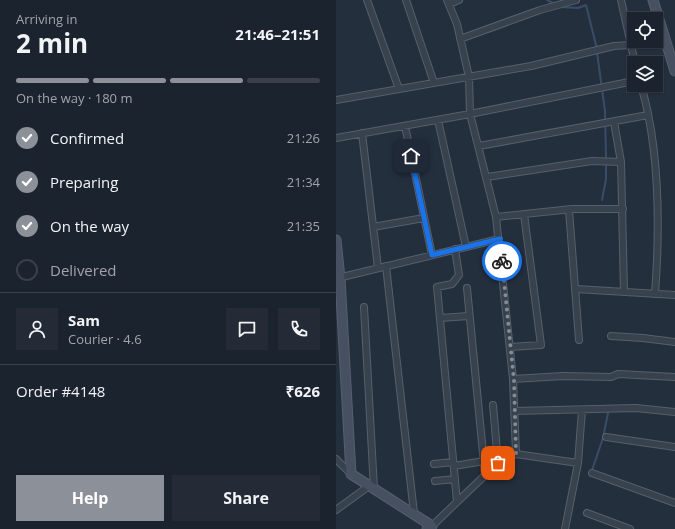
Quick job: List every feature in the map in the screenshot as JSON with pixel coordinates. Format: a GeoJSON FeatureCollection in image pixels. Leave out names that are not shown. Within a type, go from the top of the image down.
{"type":"FeatureCollection","features":[{"type":"Feature","properties":{"kind":"street"},"geometry":{"type":"LineString","coordinates":[[367,0],[399,89]]}},
{"type":"Feature","properties":{"kind":"street"},"geometry":{"type":"LineString","coordinates":[[406,0],[434,83]]}},
{"type":"Feature","properties":{"kind":"street"},"geometry":{"type":"LineString","coordinates":[[459,0],[448,2],[460,39],[469,77],[470,114],[487,177],[500,239],[514,379],[516,454]]}},
{"type":"Feature","properties":{"kind":"street"},"geometry":{"type":"LineString","coordinates":[[460,39],[554,6],[576,0]]}},
{"type":"Feature","properties":{"kind":"street"},"geometry":{"type":"LineString","coordinates":[[622,0],[627,28]]}},
{"type":"Feature","properties":{"kind":"street"},"geometry":{"type":"LineString","coordinates":[[653,0],[675,71]]}},
{"type":"Feature","properties":{"kind":"street"},"geometry":{"type":"LineString","coordinates":[[336,100],[531,66],[614,46],[627,45]]}},
{"type":"Feature","properties":{"kind":"street"},"geometry":{"type":"LineString","coordinates":[[336,138],[470,114],[627,82]]}},
{"type":"Feature","properties":{"kind":"street"},"geometry":{"type":"LineString","coordinates":[[643,92],[648,115],[655,163],[659,244],[655,294]]}},
{"type":"Feature","properties":{"kind":"street"},"geometry":{"type":"LineString","coordinates":[[479,146],[648,115]]}},
{"type":"Feature","properties":{"kind":"street"},"geometry":{"type":"LineString","coordinates":[[438,120],[466,247]]}},
{"type":"Feature","properties":{"kind":"street"},"geometry":{"type":"LineString","coordinates":[[614,122],[621,162],[624,292]]}},
{"type":"Feature","properties":{"kind":"street"},"geometry":{"type":"LineString","coordinates":[[405,126],[432,255]]}},
{"type":"Feature","properties":{"kind":"street"},"geometry":{"type":"LineString","coordinates":[[362,133],[378,268]]}},
{"type":"Feature","properties":{"kind":"street"},"geometry":{"type":"LineString","coordinates":[[487,177],[592,160],[621,162]]}},
{"type":"Feature","properties":{"kind":"street"},"geometry":{"type":"LineString","coordinates":[[496,217],[569,210],[623,209]]}},
{"type":"Feature","properties":{"kind":"street"},"geometry":{"type":"LineString","coordinates":[[569,210],[579,340]]}},
{"type":"Feature","properties":{"kind":"street"},"geometry":{"type":"LineString","coordinates":[[510,346],[541,344],[524,214]]}},
{"type":"Feature","properties":{"kind":"street"},"geometry":{"type":"LineString","coordinates":[[373,227],[424,218]]}},
{"type":"Feature","properties":{"kind":"street"},"geometry":{"type":"LineString","coordinates":[[338,278],[500,239]]}},
{"type":"Feature","properties":{"kind":"street"},"geometry":{"type":"LineString","coordinates":[[336,240],[351,474]]}},
{"type":"Feature","properties":{"kind":"street"},"geometry":{"type":"LineString","coordinates":[[455,249],[459,275],[452,284],[437,287],[457,502]]}},
{"type":"Feature","properties":{"kind":"street"},"geometry":{"type":"LineString","coordinates":[[386,266],[414,513]]}},
{"type":"Feature","properties":{"kind":"street"},"geometry":{"type":"LineString","coordinates":[[467,288],[485,474]]}},
{"type":"Feature","properties":{"kind":"street"},"geometry":{"type":"LineString","coordinates":[[576,288],[675,295]]}},
{"type":"Feature","properties":{"kind":"street"},"geometry":{"type":"LineString","coordinates":[[364,307],[372,487]]}},
{"type":"Feature","properties":{"kind":"street"},"geometry":{"type":"LineString","coordinates":[[440,318],[469,316]]}},
{"type":"Feature","properties":{"kind":"street"},"geometry":{"type":"LineString","coordinates":[[611,336],[675,342]]}},
{"type":"Feature","properties":{"kind":"street"},"geometry":{"type":"LineString","coordinates":[[514,379],[563,376],[611,377],[618,374],[675,377]]}},
{"type":"Feature","properties":{"kind":"street"},"geometry":{"type":"LineString","coordinates":[[493,405],[498,463]]}},
{"type":"Feature","properties":{"kind":"street"},"geometry":{"type":"LineString","coordinates":[[514,411],[636,408],[675,412]]}},
{"type":"Feature","properties":{"kind":"street"},"geometry":{"type":"LineString","coordinates":[[565,529],[578,463],[582,410]]}},
{"type":"Feature","properties":{"kind":"street"},"geometry":{"type":"LineString","coordinates":[[606,437],[675,447]]}},
{"type":"Feature","properties":{"kind":"street"},"geometry":{"type":"LineString","coordinates":[[336,459],[351,474],[414,513],[430,527],[503,458],[516,454],[578,463]]}},
{"type":"Feature","properties":{"kind":"street"},"geometry":{"type":"LineString","coordinates":[[434,464],[484,461]]}},
{"type":"Feature","properties":{"kind":"street"},"geometry":{"type":"LineString","coordinates":[[592,473],[675,503]]}},
{"type":"Feature","properties":{"kind":"street"},"geometry":{"type":"LineString","coordinates":[[435,481],[455,479]]}},
{"type":"Feature","properties":{"kind":"street"},"geometry":{"type":"LineString","coordinates":[[336,510],[372,487]]}},
{"type":"Feature","properties":{"kind":"street"},"geometry":{"type":"LineString","coordinates":[[587,513],[630,529]]}},
{"type":"Feature","properties":{"kind":"waterway"},"geometry":{"type":"LineString","coordinates":[[547,0],[555,4]]}},
{"type":"Feature","properties":{"kind":"waterway"},"geometry":{"type":"LineString","coordinates":[[561,7],[578,8],[586,5],[596,45],[605,111],[606,159]]}},
{"type":"Feature","properties":{"kind":"waterway"},"geometry":{"type":"LineString","coordinates":[[602,200],[606,179],[606,164]]}},
{"type":"Feature","properties":{"kind":"waterway"},"geometry":{"type":"LineString","coordinates":[[590,476],[603,438],[608,413]]}},
{"type":"Feature","properties":{"kind":"way so far"},"geometry":{"type":"LineString","coordinates":[[498,463],[503,458],[516,454],[514,381],[502,261]]}},
{"type":"Feature","properties":{"kind":"route"},"geometry":{"type":"LineString","coordinates":[[411,156],[432,255],[500,239],[502,261]]}}]}
